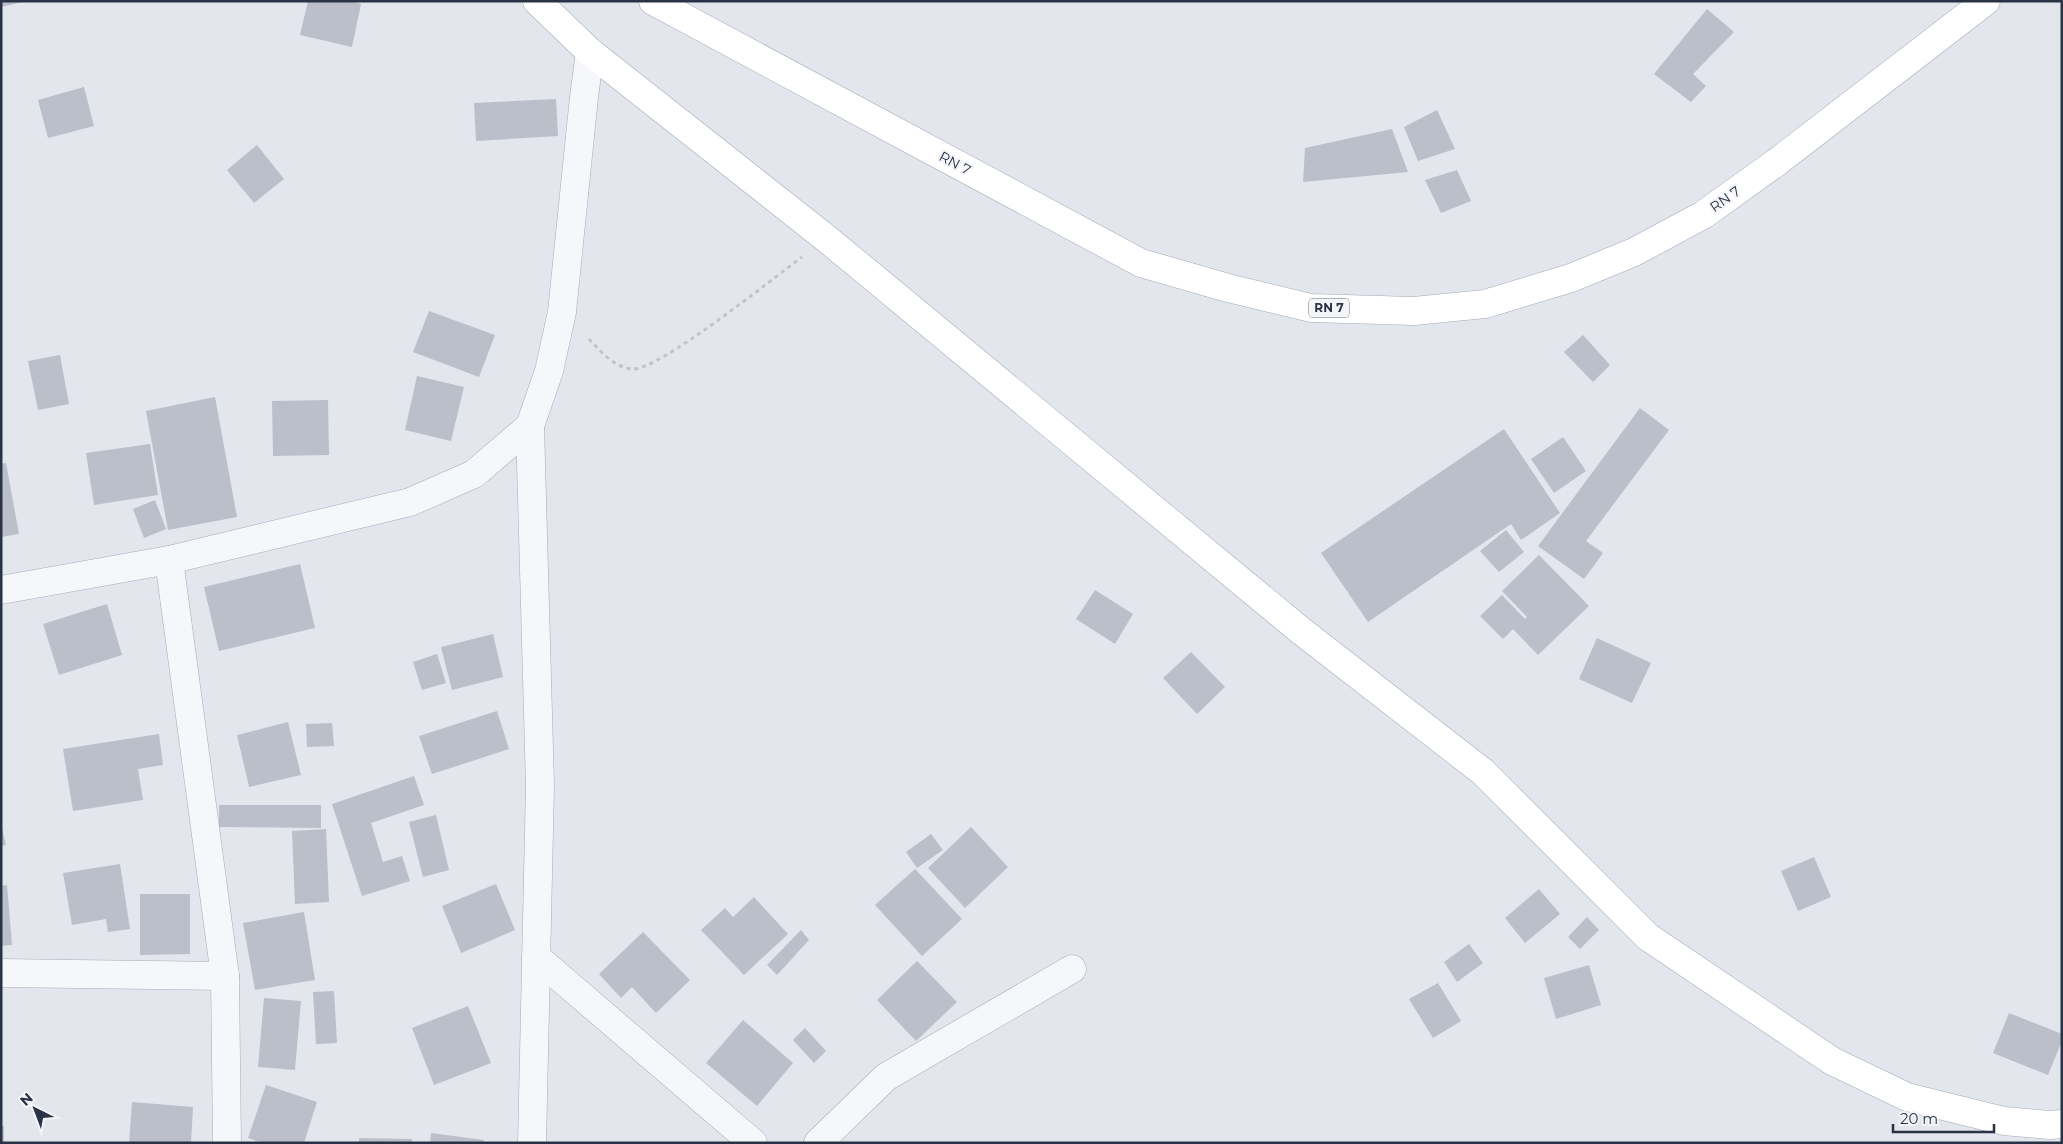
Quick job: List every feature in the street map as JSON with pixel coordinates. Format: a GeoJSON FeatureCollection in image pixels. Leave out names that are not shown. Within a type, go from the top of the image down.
{"type":"FeatureCollection","features":[{"type":"Feature","properties":{"kind":"main road"},"geometry":{"type":"LineString","coordinates":[[537,1],[590,52],[827,239],[1300,630],[1483,772],[1648,937],[1832,1061],[1907,1098],[2004,1121],[2050,1125],[2062,1124]]}},
{"type":"Feature","properties":{"kind":"main road","name":"RN 7"},"geometry":{"type":"LineString","coordinates":[[653,1],[1140,263],[1228,288],[1311,308],[1414,310],[1485,304],[1571,278],[1634,252],[1703,215],[1777,162],[1986,1]]}},
{"type":"Feature","properties":{"kind":"street"},"geometry":{"type":"LineString","coordinates":[[532,1143],[540,786],[530,426],[549,372],[562,312],[590,52]]}},
{"type":"Feature","properties":{"kind":"street"},"geometry":{"type":"LineString","coordinates":[[1,590],[169,560],[410,502],[474,474],[530,426]]}},
{"type":"Feature","properties":{"kind":"street"},"geometry":{"type":"LineString","coordinates":[[169,560],[225,976],[227,1143]]}},
{"type":"Feature","properties":{"kind":"street"},"geometry":{"type":"LineString","coordinates":[[536,957],[753,1143]]}},
{"type":"Feature","properties":{"kind":"street"},"geometry":{"type":"LineString","coordinates":[[818,1143],[886,1077],[1072,970]]}},
{"type":"Feature","properties":{"kind":"street"},"geometry":{"type":"LineString","coordinates":[[1,973],[225,976]]}},
{"type":"Feature","properties":{"kind":"path"},"geometry":{"type":"LineString","coordinates":[[562,312],[607,358],[622,367],[635,370],[657,361],[693,338],[827,239]]}},
{"type":"Feature","properties":{"kind":"building"},"geometry":{"type":"Polygon","coordinates":[[[1,1],[22,1],[22,2],[1,7],[1,1]]]}},
{"type":"Feature","properties":{"kind":"building"},"geometry":{"type":"Polygon","coordinates":[[[308,1],[351,1],[361,4],[352,47],[300,35],[308,1]]]}},
{"type":"Feature","properties":{"kind":"building"},"geometry":{"type":"Polygon","coordinates":[[[1707,9],[1734,32],[1693,74],[1706,86],[1691,102],[1654,74],[1707,9]]]}},
{"type":"Feature","properties":{"kind":"building"},"geometry":{"type":"Polygon","coordinates":[[[84,87],[94,126],[48,138],[38,100],[84,87]]]}},
{"type":"Feature","properties":{"kind":"building"},"geometry":{"type":"Polygon","coordinates":[[[556,99],[558,136],[476,141],[474,103],[556,99]]]}},
{"type":"Feature","properties":{"kind":"building"},"geometry":{"type":"Polygon","coordinates":[[[1437,110],[1455,149],[1418,161],[1404,127],[1437,110]]]}},
{"type":"Feature","properties":{"kind":"building"},"geometry":{"type":"Polygon","coordinates":[[[1392,129],[1408,172],[1303,182],[1305,148],[1392,129]]]}},
{"type":"Feature","properties":{"kind":"building"},"geometry":{"type":"Polygon","coordinates":[[[257,145],[284,179],[254,203],[227,170],[257,145]]]}},
{"type":"Feature","properties":{"kind":"building"},"geometry":{"type":"Polygon","coordinates":[[[1457,170],[1471,201],[1441,213],[1425,180],[1457,170]]]}},
{"type":"Feature","properties":{"kind":"building"},"geometry":{"type":"Polygon","coordinates":[[[429,311],[495,335],[479,377],[413,352],[429,311]]]}},
{"type":"Feature","properties":{"kind":"building"},"geometry":{"type":"Polygon","coordinates":[[[1583,335],[1610,365],[1593,382],[1564,352],[1583,335]]]}},
{"type":"Feature","properties":{"kind":"building"},"geometry":{"type":"Polygon","coordinates":[[[60,355],[69,404],[38,410],[28,361],[60,355]]]}},
{"type":"Feature","properties":{"kind":"building"},"geometry":{"type":"Polygon","coordinates":[[[417,376],[464,387],[451,441],[405,430],[417,376]]]}},
{"type":"Feature","properties":{"kind":"building"},"geometry":{"type":"Polygon","coordinates":[[[215,397],[237,517],[168,530],[146,411],[215,397]]]}},
{"type":"Feature","properties":{"kind":"building"},"geometry":{"type":"Polygon","coordinates":[[[328,400],[329,455],[273,456],[272,401],[328,400]]]}},
{"type":"Feature","properties":{"kind":"building"},"geometry":{"type":"Polygon","coordinates":[[[1640,408],[1669,430],[1586,541],[1603,553],[1584,579],[1538,546],[1640,408]]]}},
{"type":"Feature","properties":{"kind":"building"},"geometry":{"type":"Polygon","coordinates":[[[1504,429],[1560,513],[1521,540],[1511,524],[1368,622],[1321,553],[1504,429]]]}},
{"type":"Feature","properties":{"kind":"building"},"geometry":{"type":"Polygon","coordinates":[[[1563,437],[1586,471],[1554,493],[1531,459],[1563,437]]]}},
{"type":"Feature","properties":{"kind":"building"},"geometry":{"type":"Polygon","coordinates":[[[150,444],[158,495],[94,505],[86,453],[150,444]]]}},
{"type":"Feature","properties":{"kind":"building"},"geometry":{"type":"Polygon","coordinates":[[[6,463],[19,534],[1,537],[1,464],[6,463]]]}},
{"type":"Feature","properties":{"kind":"building"},"geometry":{"type":"Polygon","coordinates":[[[155,500],[166,529],[144,538],[133,509],[155,500]]]}},
{"type":"Feature","properties":{"kind":"building"},"geometry":{"type":"Polygon","coordinates":[[[1506,530],[1524,552],[1499,572],[1480,551],[1506,530]]]}},
{"type":"Feature","properties":{"kind":"building"},"geometry":{"type":"Polygon","coordinates":[[[1539,555],[1589,606],[1538,655],[1513,629],[1503,639],[1480,616],[1502,595],[1525,619],[1527,617],[1502,591],[1539,555]]]}},
{"type":"Feature","properties":{"kind":"building"},"geometry":{"type":"Polygon","coordinates":[[[300,564],[315,628],[219,651],[204,587],[300,564]]]}},
{"type":"Feature","properties":{"kind":"building"},"geometry":{"type":"Polygon","coordinates":[[[1095,590],[1133,614],[1115,644],[1076,619],[1095,590]]]}},
{"type":"Feature","properties":{"kind":"building"},"geometry":{"type":"Polygon","coordinates":[[[107,604],[122,655],[59,675],[43,624],[107,604]]]}},
{"type":"Feature","properties":{"kind":"building"},"geometry":{"type":"Polygon","coordinates":[[[493,634],[503,677],[452,690],[441,647],[493,634]]]}},
{"type":"Feature","properties":{"kind":"building"},"geometry":{"type":"Polygon","coordinates":[[[1597,638],[1651,663],[1632,703],[1579,679],[1597,638]]]}},
{"type":"Feature","properties":{"kind":"building"},"geometry":{"type":"Polygon","coordinates":[[[1191,652],[1225,687],[1197,714],[1163,678],[1191,652]]]}},
{"type":"Feature","properties":{"kind":"building"},"geometry":{"type":"Polygon","coordinates":[[[437,654],[446,683],[422,690],[413,662],[437,654]]]}},
{"type":"Feature","properties":{"kind":"building"},"geometry":{"type":"Polygon","coordinates":[[[497,711],[509,749],[432,774],[419,736],[497,711]]]}},
{"type":"Feature","properties":{"kind":"building"},"geometry":{"type":"Polygon","coordinates":[[[288,722],[301,775],[249,787],[237,735],[288,722]]]}},
{"type":"Feature","properties":{"kind":"building"},"geometry":{"type":"Polygon","coordinates":[[[332,723],[334,746],[307,747],[306,724],[332,723]]]}},
{"type":"Feature","properties":{"kind":"building"},"geometry":{"type":"Polygon","coordinates":[[[159,734],[163,765],[138,769],[143,800],[73,811],[63,749],[159,734]]]}},
{"type":"Feature","properties":{"kind":"building"},"geometry":{"type":"Polygon","coordinates":[[[414,776],[424,805],[371,823],[383,862],[402,856],[410,881],[362,896],[332,804],[414,776]]]}},
{"type":"Feature","properties":{"kind":"building"},"geometry":{"type":"Polygon","coordinates":[[[219,805],[321,805],[321,828],[219,827],[219,805]]]}},
{"type":"Feature","properties":{"kind":"building"},"geometry":{"type":"Polygon","coordinates":[[[436,815],[449,870],[423,877],[409,822],[436,815]]]}},
{"type":"Feature","properties":{"kind":"building"},"geometry":{"type":"Polygon","coordinates":[[[1,824],[6,845],[1,846],[1,824]]]}},
{"type":"Feature","properties":{"kind":"building"},"geometry":{"type":"Polygon","coordinates":[[[971,827],[1008,867],[965,908],[928,868],[971,827]]]}},
{"type":"Feature","properties":{"kind":"building"},"geometry":{"type":"Polygon","coordinates":[[[326,829],[329,902],[295,904],[292,831],[326,829]]]}},
{"type":"Feature","properties":{"kind":"building"},"geometry":{"type":"Polygon","coordinates":[[[931,834],[943,850],[917,868],[906,852],[931,834]]]}},
{"type":"Feature","properties":{"kind":"building"},"geometry":{"type":"Polygon","coordinates":[[[1814,857],[1831,897],[1798,911],[1781,871],[1814,857]]]}},
{"type":"Feature","properties":{"kind":"building"},"geometry":{"type":"Polygon","coordinates":[[[120,864],[130,929],[108,932],[106,919],[72,925],[63,873],[120,864]]]}},
{"type":"Feature","properties":{"kind":"building"},"geometry":{"type":"Polygon","coordinates":[[[915,869],[962,919],[922,956],[875,905],[915,869]]]}},
{"type":"Feature","properties":{"kind":"building"},"geometry":{"type":"Polygon","coordinates":[[[496,884],[515,930],[461,953],[442,906],[496,884]]]}},
{"type":"Feature","properties":{"kind":"building"},"geometry":{"type":"Polygon","coordinates":[[[7,885],[12,945],[1,946],[1,886],[7,885]]]}},
{"type":"Feature","properties":{"kind":"building"},"geometry":{"type":"Polygon","coordinates":[[[1539,889],[1560,914],[1525,943],[1505,918],[1539,889]]]}},
{"type":"Feature","properties":{"kind":"building"},"geometry":{"type":"Polygon","coordinates":[[[140,894],[190,894],[190,954],[140,955],[140,894]]]}},
{"type":"Feature","properties":{"kind":"building"},"geometry":{"type":"Polygon","coordinates":[[[754,897],[788,934],[744,975],[701,930],[725,908],[733,917],[754,897]]]}},
{"type":"Feature","properties":{"kind":"building"},"geometry":{"type":"Polygon","coordinates":[[[304,912],[315,980],[255,990],[243,923],[304,912]]]}},
{"type":"Feature","properties":{"kind":"building"},"geometry":{"type":"Polygon","coordinates":[[[1587,917],[1599,930],[1580,949],[1568,937],[1587,917]]]}},
{"type":"Feature","properties":{"kind":"building"},"geometry":{"type":"Polygon","coordinates":[[[801,930],[809,940],[777,975],[767,965],[801,930]]]}},
{"type":"Feature","properties":{"kind":"building"},"geometry":{"type":"Polygon","coordinates":[[[643,932],[690,980],[656,1013],[632,987],[621,998],[599,974],[643,932]]]}},
{"type":"Feature","properties":{"kind":"building"},"geometry":{"type":"Polygon","coordinates":[[[1469,944],[1483,963],[1457,982],[1444,962],[1469,944]]]}},
{"type":"Feature","properties":{"kind":"building"},"geometry":{"type":"Polygon","coordinates":[[[917,961],[957,1002],[916,1041],[877,1000],[917,961]]]}},
{"type":"Feature","properties":{"kind":"building"},"geometry":{"type":"Polygon","coordinates":[[[1589,965],[1601,1005],[1556,1019],[1544,978],[1589,965]]]}},
{"type":"Feature","properties":{"kind":"building"},"geometry":{"type":"Polygon","coordinates":[[[1438,983],[1461,1021],[1433,1038],[1409,999],[1438,983]]]}},
{"type":"Feature","properties":{"kind":"building"},"geometry":{"type":"Polygon","coordinates":[[[334,991],[337,1043],[316,1044],[313,992],[334,991]]]}},
{"type":"Feature","properties":{"kind":"building"},"geometry":{"type":"Polygon","coordinates":[[[264,998],[301,1001],[295,1070],[258,1067],[264,998]]]}},
{"type":"Feature","properties":{"kind":"building"},"geometry":{"type":"Polygon","coordinates":[[[468,1006],[491,1063],[434,1085],[412,1028],[468,1006]]]}},
{"type":"Feature","properties":{"kind":"building"},"geometry":{"type":"Polygon","coordinates":[[[2009,1013],[2062,1034],[2062,1041],[2048,1075],[1993,1053],[2009,1013]]]}},
{"type":"Feature","properties":{"kind":"building"},"geometry":{"type":"Polygon","coordinates":[[[743,1020],[793,1063],[757,1106],[706,1063],[743,1020]]]}},
{"type":"Feature","properties":{"kind":"building"},"geometry":{"type":"Polygon","coordinates":[[[805,1028],[826,1051],[814,1063],[793,1040],[805,1028]]]}},
{"type":"Feature","properties":{"kind":"building"},"geometry":{"type":"Polygon","coordinates":[[[266,1085],[317,1102],[304,1143],[262,1143],[248,1138],[266,1085]]]}},
{"type":"Feature","properties":{"kind":"building"},"geometry":{"type":"Polygon","coordinates":[[[132,1102],[193,1107],[191,1143],[129,1143],[132,1102]]]}},
{"type":"Feature","properties":{"kind":"building"},"geometry":{"type":"Polygon","coordinates":[[[1,1126],[4,1126],[4,1143],[1,1143],[1,1126]]]}},
{"type":"Feature","properties":{"kind":"building"},"geometry":{"type":"Polygon","coordinates":[[[431,1133],[484,1140],[483,1143],[430,1143],[431,1133]]]}},
{"type":"Feature","properties":{"kind":"building"},"geometry":{"type":"Polygon","coordinates":[[[359,1138],[412,1139],[412,1143],[359,1143],[359,1138]]]}}]}
